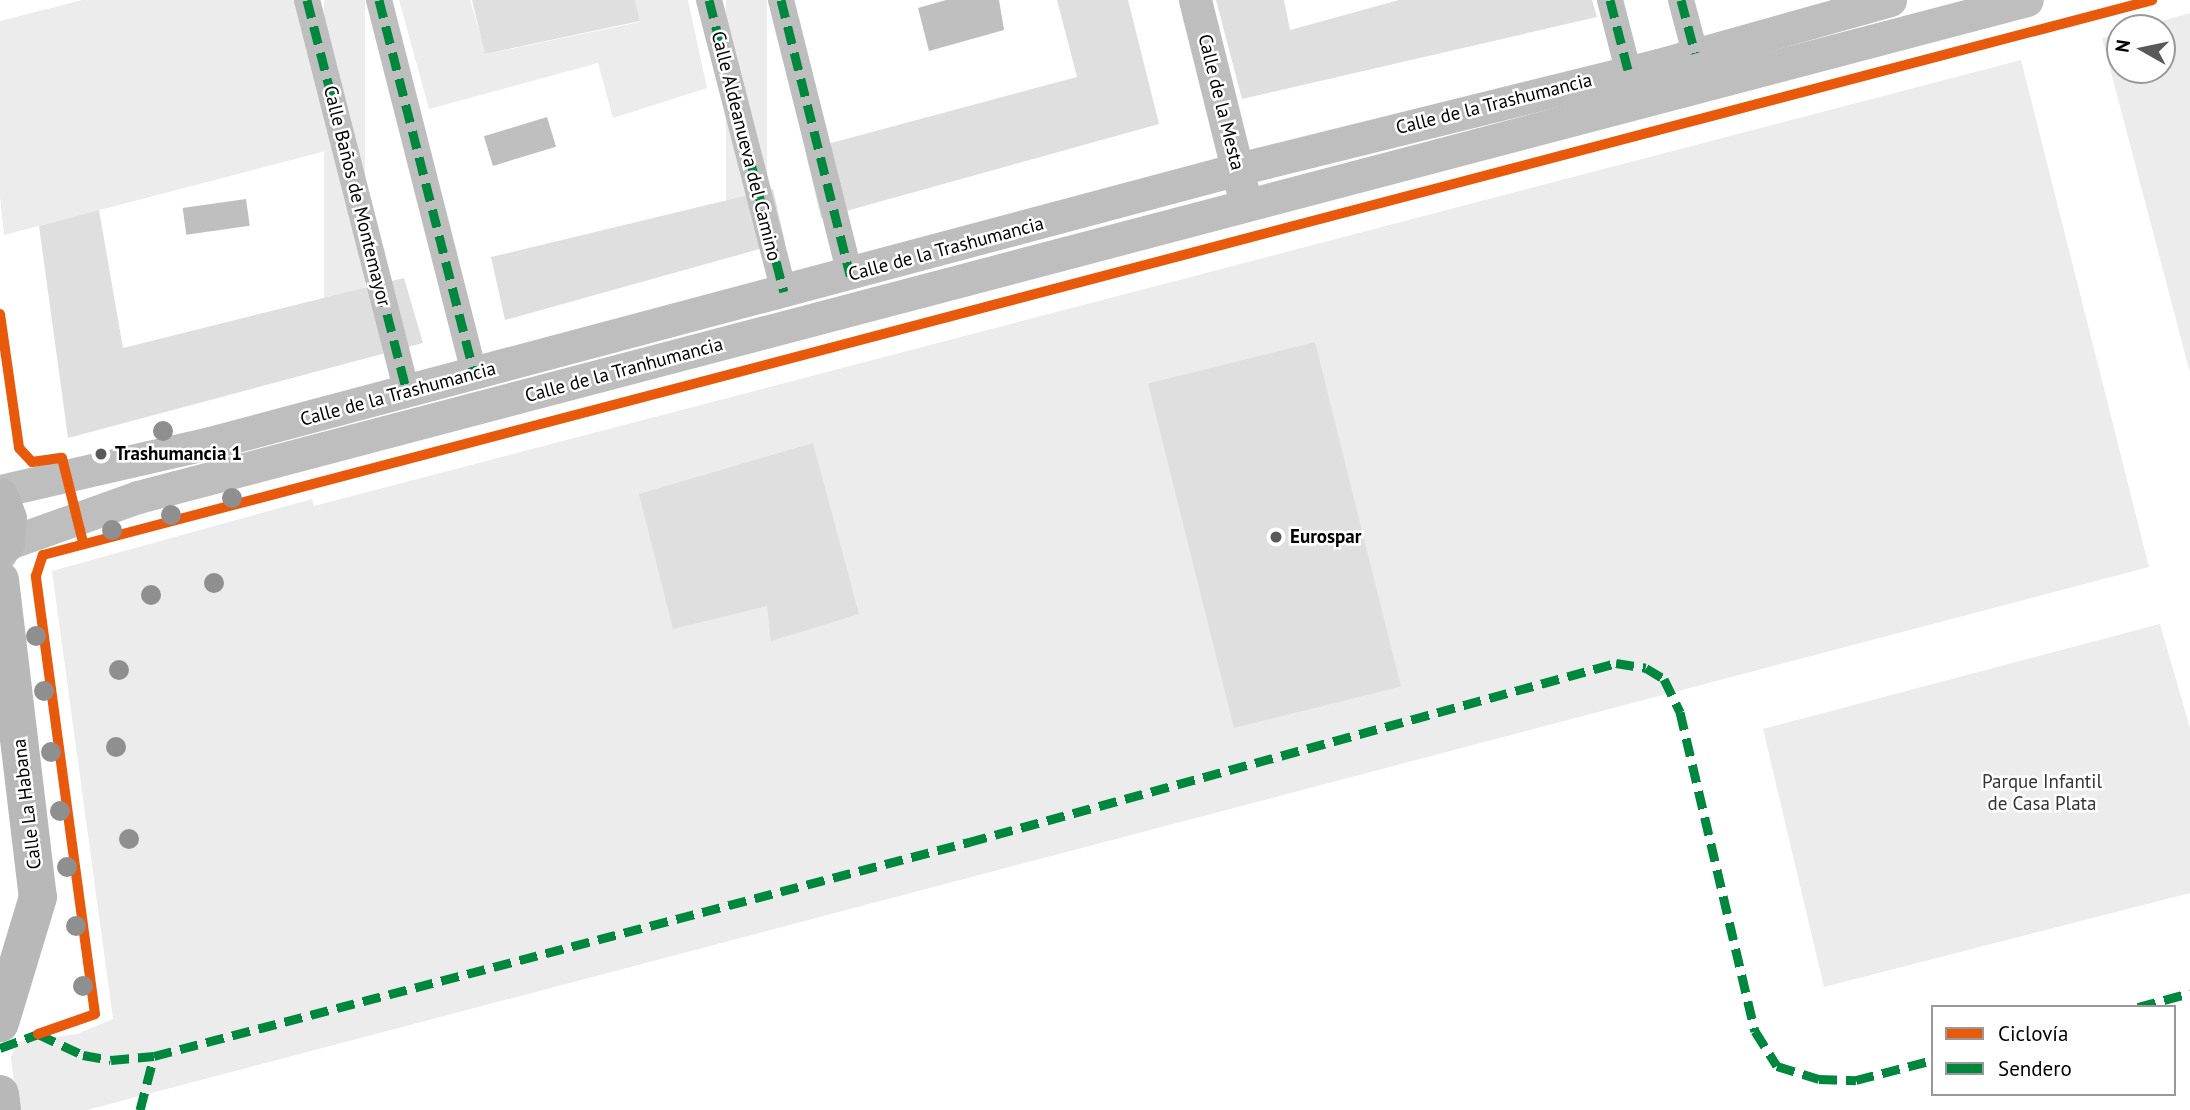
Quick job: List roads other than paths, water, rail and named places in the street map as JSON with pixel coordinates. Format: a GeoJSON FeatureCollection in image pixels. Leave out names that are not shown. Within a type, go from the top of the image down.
{"type":"FeatureCollection","features":[{"type":"Feature","properties":{"kind":"main road","name":"Calle La Habana"},"geometry":{"type":"LineString","coordinates":[[0,497],[8,519],[2,559],[38,897],[0,1023]]}},
{"type":"Feature","properties":{"kind":"main road"},"geometry":{"type":"LineString","coordinates":[[0,1094],[2,1110]]}},
{"type":"Feature","properties":{"kind":"street","name":"Calle Baños de Montemayor"},"geometry":{"type":"LineString","coordinates":[[307,0],[407,392]]}},
{"type":"Feature","properties":{"kind":"street"},"geometry":{"type":"LineString","coordinates":[[379,0],[474,374]]}},
{"type":"Feature","properties":{"kind":"street","name":"Calle Aldeanueva del Camino"},"geometry":{"type":"LineString","coordinates":[[709,0],[783,292]]}},
{"type":"Feature","properties":{"kind":"street"},"geometry":{"type":"LineString","coordinates":[[781,0],[850,275]]}},
{"type":"Feature","properties":{"kind":"street","name":"Calle de la Mesta"},"geometry":{"type":"LineString","coordinates":[[1195,0],[1246,205]]}},
{"type":"Feature","properties":{"kind":"street"},"geometry":{"type":"LineString","coordinates":[[1610,0],[1628,70]]}},
{"type":"Feature","properties":{"kind":"street"},"geometry":{"type":"LineString","coordinates":[[1681,0],[1695,52]]}},
{"type":"Feature","properties":{"kind":"street","name":"Calle de la Trashumancia"},"geometry":{"type":"LineString","coordinates":[[0,491],[210,443],[407,392],[1238,169],[1890,0]]}},
{"type":"Feature","properties":{"kind":"street","name":"Calle de la Trashumancia"},"geometry":{"type":"LineString","coordinates":[[1246,205],[2027,0]]}},
{"type":"Feature","properties":{"kind":"street","name":"Calle de la Tranhumancia"},"geometry":{"type":"LineString","coordinates":[[2,559],[138,497],[1246,205]]}},
{"type":"Feature","properties":{"kind":"place","name":"Trashumancia 1"},"geometry":{"type":"Point","coordinates":[101,454]}},
{"type":"Feature","properties":{"kind":"place","name":"Eurospar"},"geometry":{"type":"Point","coordinates":[1276,537]}},
{"type":"Feature","properties":{"kind":"park label","name":"Parque Infantil de Casa Plata"},"geometry":{"type":"Point","coordinates":[2042,793]}}]}
